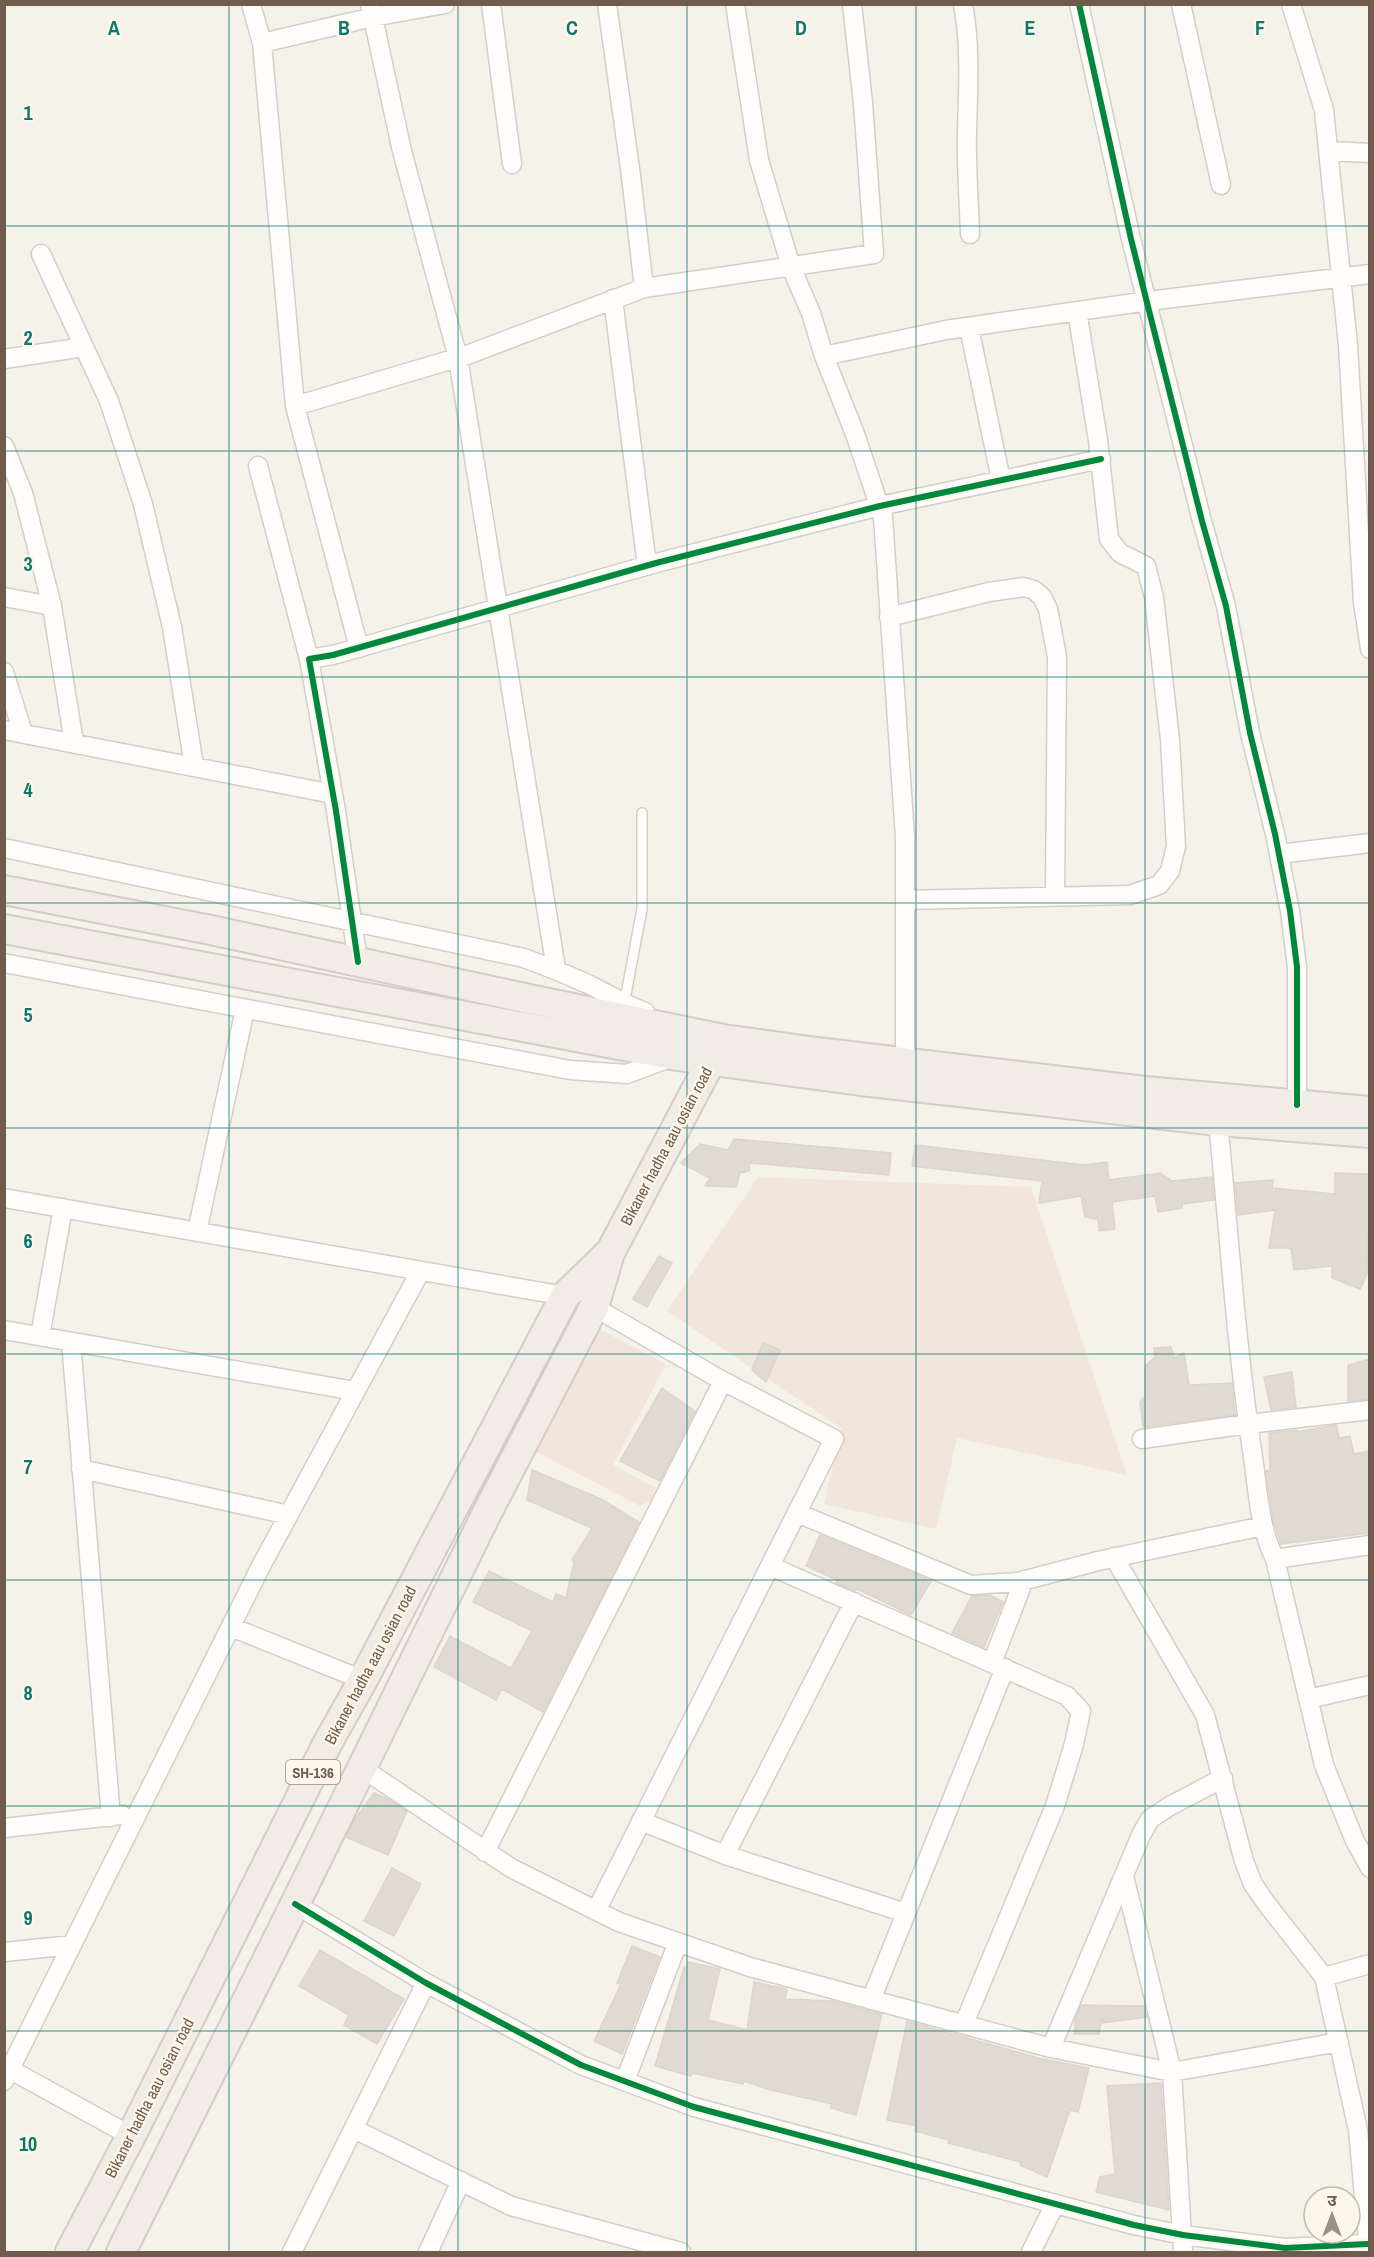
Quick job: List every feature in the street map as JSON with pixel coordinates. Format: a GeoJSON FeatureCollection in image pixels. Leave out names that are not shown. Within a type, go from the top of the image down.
{"type":"FeatureCollection","features":[{"type":"Feature","properties":{"kind":"main road"},"geometry":{"type":"LineString","coordinates":[[4,890],[200,928],[358,962],[717,1050],[861,1081],[1218,1121],[1370,1134]]}},
{"type":"Feature","properties":{"kind":"main road"},"geometry":{"type":"LineString","coordinates":[[4,929],[677,1056],[717,1050],[904,1062],[1145,1091],[1370,1111]]}},
{"type":"Feature","properties":{"kind":"main road","name":"Bikaner hadha aau osian road"},"geometry":{"type":"LineString","coordinates":[[121,2253],[487,1514],[594,1307],[610,1253],[717,1050]]}},
{"type":"Feature","properties":{"kind":"main road","name":"Bikaner hadha aau osian road"},"geometry":{"type":"LineString","coordinates":[[70,2253],[327,1744],[565,1296],[610,1253]]}},
{"type":"Feature","properties":{"kind":"street"},"geometry":{"type":"LineString","coordinates":[[251,4],[262,43],[295,406],[359,648]]}},
{"type":"Feature","properties":{"kind":"street"},"geometry":{"type":"LineString","coordinates":[[262,43],[371,11],[445,4]]}},
{"type":"Feature","properties":{"kind":"street"},"geometry":{"type":"LineString","coordinates":[[491,4],[512,164]]}},
{"type":"Feature","properties":{"kind":"street"},"geometry":{"type":"LineString","coordinates":[[607,4],[644,288]]}},
{"type":"Feature","properties":{"kind":"street"},"geometry":{"type":"LineString","coordinates":[[735,4],[759,160],[791,267],[811,313],[824,356],[855,434],[883,516],[905,837],[904,1062]]}},
{"type":"Feature","properties":{"kind":"street"},"geometry":{"type":"LineString","coordinates":[[295,406],[458,358],[644,288],[874,254],[863,103],[852,4]]}},
{"type":"Feature","properties":{"kind":"street"},"geometry":{"type":"LineString","coordinates":[[963,4],[970,71],[966,135],[970,234]]}},
{"type":"Feature","properties":{"kind":"street"},"geometry":{"type":"LineString","coordinates":[[1079,4],[1131,239],[1202,521],[1226,606],[1250,733],[1279,854],[1298,967],[1298,1105]]}},
{"type":"Feature","properties":{"kind":"street"},"geometry":{"type":"LineString","coordinates":[[1182,4],[1221,185]]}},
{"type":"Feature","properties":{"kind":"street"},"geometry":{"type":"LineString","coordinates":[[1291,4],[1324,110],[1348,345],[1363,602],[1370,649]]}},
{"type":"Feature","properties":{"kind":"street"},"geometry":{"type":"LineString","coordinates":[[371,11],[402,151],[458,358],[556,969]]}},
{"type":"Feature","properties":{"kind":"street"},"geometry":{"type":"LineString","coordinates":[[1328,151],[1370,153]]}},
{"type":"Feature","properties":{"kind":"street"},"geometry":{"type":"LineString","coordinates":[[41,255],[109,401],[142,504],[172,627],[194,766]]}},
{"type":"Feature","properties":{"kind":"street"},"geometry":{"type":"LineString","coordinates":[[824,356],[969,327],[1148,301],[1370,274]]}},
{"type":"Feature","properties":{"kind":"street"},"geometry":{"type":"LineString","coordinates":[[613,299],[646,566]]}},
{"type":"Feature","properties":{"kind":"street"},"geometry":{"type":"LineString","coordinates":[[905,900],[1130,895],[1159,885],[1170,871],[1176,846],[1170,740],[1154,597],[1146,566],[1120,553],[1109,539],[1101,459],[1077,311]]}},
{"type":"Feature","properties":{"kind":"street"},"geometry":{"type":"LineString","coordinates":[[969,327],[1000,480]]}},
{"type":"Feature","properties":{"kind":"street"},"geometry":{"type":"LineString","coordinates":[[4,359],[84,347]]}},
{"type":"Feature","properties":{"kind":"street"},"geometry":{"type":"LineString","coordinates":[[4,446],[23,493],[52,606],[74,743]]}},
{"type":"Feature","properties":{"kind":"street"},"geometry":{"type":"LineString","coordinates":[[309,659],[359,648],[646,566],[880,506],[1101,459]]}},
{"type":"Feature","properties":{"kind":"street"},"geometry":{"type":"LineString","coordinates":[[258,466],[309,659],[333,794],[358,962]]}},
{"type":"Feature","properties":{"kind":"street"},"geometry":{"type":"LineString","coordinates":[[890,617],[988,592],[1024,587],[1034,590],[1042,597],[1048,609],[1057,657],[1055,896]]}},
{"type":"Feature","properties":{"kind":"street"},"geometry":{"type":"LineString","coordinates":[[4,597],[52,606]]}},
{"type":"Feature","properties":{"kind":"street"},"geometry":{"type":"LineString","coordinates":[[4,672],[23,733]]}},
{"type":"Feature","properties":{"kind":"street"},"geometry":{"type":"LineString","coordinates":[[4,730],[333,794]]}},
{"type":"Feature","properties":{"kind":"street"},"geometry":{"type":"LineString","coordinates":[[1279,854],[1370,843]]}},
{"type":"Feature","properties":{"kind":"street"},"geometry":{"type":"LineString","coordinates":[[4,848],[524,958],[556,969],[717,1050]]}},
{"type":"Feature","properties":{"kind":"street"},"geometry":{"type":"LineString","coordinates":[[4,963],[570,1070],[627,1074],[677,1056]]}},
{"type":"Feature","properties":{"kind":"street"},"geometry":{"type":"LineString","coordinates":[[197,1232],[245,1010]]}},
{"type":"Feature","properties":{"kind":"street"},"geometry":{"type":"LineString","coordinates":[[1218,1121],[1248,1424],[1263,1526],[1269,1548],[1275,1559],[1298,1648],[1324,1765],[1355,1841],[1370,1868]]}},
{"type":"Feature","properties":{"kind":"street"},"geometry":{"type":"LineString","coordinates":[[4,1198],[565,1296]]}},
{"type":"Feature","properties":{"kind":"street"},"geometry":{"type":"LineString","coordinates":[[40,1336],[63,1208]]}},
{"type":"Feature","properties":{"kind":"street"},"geometry":{"type":"LineString","coordinates":[[131,2136],[6,2078],[231,1626],[420,1272]]}},
{"type":"Feature","properties":{"kind":"street"},"geometry":{"type":"LineString","coordinates":[[594,1307],[723,1381],[834,1439],[596,1911]]}},
{"type":"Feature","properties":{"kind":"street"},"geometry":{"type":"LineString","coordinates":[[4,1330],[355,1391]]}},
{"type":"Feature","properties":{"kind":"street"},"geometry":{"type":"LineString","coordinates":[[71,1342],[111,1817]]}},
{"type":"Feature","properties":{"kind":"street"},"geometry":{"type":"LineString","coordinates":[[485,1852],[723,1381]]}},
{"type":"Feature","properties":{"kind":"street"},"geometry":{"type":"LineString","coordinates":[[1142,1440],[1248,1424],[1370,1410]]}},
{"type":"Feature","properties":{"kind":"street"},"geometry":{"type":"LineString","coordinates":[[81,1469],[289,1515]]}},
{"type":"Feature","properties":{"kind":"street"},"geometry":{"type":"LineString","coordinates":[[796,1514],[971,1585],[1024,1580],[1114,1557],[1263,1526]]}},
{"type":"Feature","properties":{"kind":"street"},"geometry":{"type":"LineString","coordinates":[[1275,1559],[1370,1545]]}},
{"type":"Feature","properties":{"kind":"street"},"geometry":{"type":"LineString","coordinates":[[295,1904],[426,1983],[581,2065],[694,2107],[1134,2225],[1183,2244],[1285,2250],[1368,2248],[1364,2129],[1339,2042],[1324,1977],[1253,1884],[1244,1861],[1204,1715],[1114,1557]]}},
{"type":"Feature","properties":{"kind":"street"},"geometry":{"type":"LineString","coordinates":[[770,1566],[1067,1696],[1081,1711],[1074,1744],[1055,1806],[964,2024]]}},
{"type":"Feature","properties":{"kind":"street"},"geometry":{"type":"LineString","coordinates":[[871,2000],[906,1913],[998,1665],[1024,1580]]}},
{"type":"Feature","properties":{"kind":"street"},"geometry":{"type":"LineString","coordinates":[[725,1855],[854,1602]]}},
{"type":"Feature","properties":{"kind":"street"},"geometry":{"type":"LineString","coordinates":[[231,1626],[363,1680]]}},
{"type":"Feature","properties":{"kind":"street"},"geometry":{"type":"LineString","coordinates":[[1308,1699],[1370,1685]]}},
{"type":"Feature","properties":{"kind":"street"},"geometry":{"type":"LineString","coordinates":[[362,1768],[511,1868],[619,1922],[750,1967],[1050,2048],[1172,2072],[1339,2042]]}},
{"type":"Feature","properties":{"kind":"street"},"geometry":{"type":"LineString","coordinates":[[1050,2048],[1141,1835],[1150,1819],[1223,1778]]}},
{"type":"Feature","properties":{"kind":"street"},"geometry":{"type":"LineString","coordinates":[[4,1828],[137,1814]]}},
{"type":"Feature","properties":{"kind":"street"},"geometry":{"type":"LineString","coordinates":[[641,1821],[725,1855],[906,1913]]}},
{"type":"Feature","properties":{"kind":"street"},"geometry":{"type":"LineString","coordinates":[[1124,1876],[1172,2072],[1183,2244]]}},
{"type":"Feature","properties":{"kind":"street"},"geometry":{"type":"LineString","coordinates":[[625,2081],[678,1942]]}},
{"type":"Feature","properties":{"kind":"street"},"geometry":{"type":"LineString","coordinates":[[4,1952],[72,1945]]}},
{"type":"Feature","properties":{"kind":"street"},"geometry":{"type":"LineString","coordinates":[[1324,1977],[1370,1964]]}},
{"type":"Feature","properties":{"kind":"street"},"geometry":{"type":"LineString","coordinates":[[292,2253],[426,1983]]}},
{"type":"Feature","properties":{"kind":"street"},"geometry":{"type":"LineString","coordinates":[[354,2129],[511,2206],[681,2253]]}},
{"type":"Feature","properties":{"kind":"street"},"geometry":{"type":"LineString","coordinates":[[428,2253],[461,2181]]}},
{"type":"Feature","properties":{"kind":"street"},"geometry":{"type":"LineString","coordinates":[[1031,2253],[1055,2204]]}},
{"type":"Feature","properties":{"kind":"lane"},"geometry":{"type":"LineString","coordinates":[[624,1005],[642,909],[642,813]]}},
{"type":"Feature","properties":{"kind":"shaded area"},"geometry":{"type":"Polygon","coordinates":[[[758,1177],[1031,1187],[1127,1475],[957,1438],[936,1529],[824,1504],[841,1428],[667,1311],[758,1177]]]}},
{"type":"Feature","properties":{"kind":"shaded area"},"geometry":{"type":"Polygon","coordinates":[[[597,1328],[666,1364],[613,1465],[666,1493],[640,1506],[533,1450],[597,1328]]]}},
{"type":"Feature","properties":{"kind":"building"},"geometry":{"type":"Polygon","coordinates":[[[734,1139],[891,1153],[889,1175],[750,1163],[749,1171],[740,1173],[736,1187],[705,1186],[710,1178],[681,1163],[700,1144],[728,1150],[734,1139]]]}},
{"type":"Feature","properties":{"kind":"building"},"geometry":{"type":"Polygon","coordinates":[[[915,1145],[1083,1165],[1107,1162],[1109,1180],[1160,1173],[1172,1181],[1212,1177],[1214,1200],[1182,1204],[1182,1208],[1158,1212],[1155,1196],[1112,1202],[1115,1229],[1099,1231],[1098,1219],[1085,1217],[1081,1196],[1039,1203],[1042,1181],[912,1166],[915,1145]]]}},
{"type":"Feature","properties":{"kind":"building"},"geometry":{"type":"Polygon","coordinates":[[[1335,1173],[1370,1174],[1367,1274],[1360,1289],[1332,1278],[1332,1266],[1294,1270],[1291,1248],[1269,1248],[1275,1210],[1238,1215],[1235,1183],[1273,1180],[1272,1188],[1335,1194],[1335,1173]]]}},
{"type":"Feature","properties":{"kind":"building"},"geometry":{"type":"Polygon","coordinates":[[[659,1256],[672,1263],[647,1307],[633,1299],[659,1256]]]}},
{"type":"Feature","properties":{"kind":"building"},"geometry":{"type":"Polygon","coordinates":[[[763,1343],[780,1350],[766,1382],[752,1370],[763,1343]]]}},
{"type":"Feature","properties":{"kind":"building"},"geometry":{"type":"Polygon","coordinates":[[[1171,1347],[1174,1358],[1184,1353],[1189,1385],[1232,1383],[1235,1415],[1143,1427],[1140,1402],[1145,1396],[1145,1366],[1155,1357],[1154,1348],[1171,1347]]]}},
{"type":"Feature","properties":{"kind":"building"},"geometry":{"type":"Polygon","coordinates":[[[1370,1359],[1370,1399],[1348,1401],[1348,1365],[1370,1359]]]}},
{"type":"Feature","properties":{"kind":"building"},"geometry":{"type":"Polygon","coordinates":[[[1292,1372],[1296,1407],[1271,1410],[1264,1377],[1292,1372]]]}},
{"type":"Feature","properties":{"kind":"building"},"geometry":{"type":"Polygon","coordinates":[[[662,1388],[695,1411],[660,1481],[620,1461],[662,1388]]]}},
{"type":"Feature","properties":{"kind":"building"},"geometry":{"type":"Polygon","coordinates":[[[1336,1425],[1339,1438],[1350,1436],[1354,1454],[1370,1451],[1370,1533],[1281,1544],[1273,1519],[1266,1471],[1270,1470],[1269,1433],[1297,1430],[1297,1432],[1336,1425]]]}},
{"type":"Feature","properties":{"kind":"building"},"geometry":{"type":"Polygon","coordinates":[[[532,1470],[601,1499],[639,1522],[543,1712],[502,1689],[496,1700],[434,1667],[450,1636],[511,1668],[532,1631],[473,1602],[489,1571],[553,1602],[556,1594],[566,1598],[574,1562],[572,1560],[592,1528],[527,1500],[532,1470]]]}},
{"type":"Feature","properties":{"kind":"building"},"geometry":{"type":"Polygon","coordinates":[[[820,1535],[931,1581],[911,1615],[857,1589],[855,1591],[836,1583],[837,1580],[806,1566],[820,1535]]]}},
{"type":"Feature","properties":{"kind":"building"},"geometry":{"type":"Polygon","coordinates":[[[990,1595],[1003,1602],[984,1647],[952,1633],[972,1596],[990,1595]]]}},
{"type":"Feature","properties":{"kind":"building"},"geometry":{"type":"Polygon","coordinates":[[[374,1793],[407,1811],[388,1855],[346,1837],[355,1819],[374,1793]]]}},
{"type":"Feature","properties":{"kind":"building"},"geometry":{"type":"Polygon","coordinates":[[[392,1868],[421,1884],[394,1936],[364,1921],[392,1868]]]}},
{"type":"Feature","properties":{"kind":"building"},"geometry":{"type":"Polygon","coordinates":[[[632,1946],[660,1957],[622,2054],[594,2041],[621,1984],[617,1983],[632,1946]]]}},
{"type":"Feature","properties":{"kind":"building"},"geometry":{"type":"Polygon","coordinates":[[[320,1950],[404,1999],[377,2044],[344,2025],[349,2015],[299,1986],[320,1950]]]}},
{"type":"Feature","properties":{"kind":"building"},"geometry":{"type":"Polygon","coordinates":[[[688,1962],[720,1969],[708,2020],[747,2030],[754,1982],[787,1989],[785,1999],[832,2001],[882,2014],[856,2115],[831,2108],[832,2104],[767,2089],[744,2081],[743,2084],[692,2073],[691,2076],[655,2066],[684,1967],[686,1968],[688,1962]]]}},
{"type":"Feature","properties":{"kind":"building"},"geometry":{"type":"Polygon","coordinates":[[[1081,2005],[1144,2006],[1147,2017],[1103,2023],[1102,2017],[1099,2034],[1074,2034],[1076,2017],[1081,2005]]]}},
{"type":"Feature","properties":{"kind":"building"},"geometry":{"type":"Polygon","coordinates":[[[907,2021],[1038,2058],[1089,2068],[1078,2112],[1070,2110],[1047,2177],[1020,2165],[1021,2162],[948,2143],[949,2140],[915,2131],[917,2126],[887,2120],[907,2021]]]}},
{"type":"Feature","properties":{"kind":"building"},"geometry":{"type":"Polygon","coordinates":[[[1161,2083],[1169,2210],[1096,2192],[1100,2177],[1115,2174],[1107,2086],[1161,2083]]]}},
{"type":"Feature","properties":{"kind":"cycle path"},"geometry":{"type":"LineString","coordinates":[[1079,4],[1131,239],[1202,521],[1226,606],[1250,733],[1275,834],[1290,911],[1297,967],[1297,1105]]}},
{"type":"Feature","properties":{"kind":"cycle path"},"geometry":{"type":"LineString","coordinates":[[358,962],[336,811],[309,659],[333,655],[656,563],[880,506],[1101,459]]}},
{"type":"Feature","properties":{"kind":"cycle path"},"geometry":{"type":"LineString","coordinates":[[295,1904],[426,1983],[581,2065],[694,2107],[1134,2225],[1183,2235],[1285,2248],[1367,2244]]}}]}
